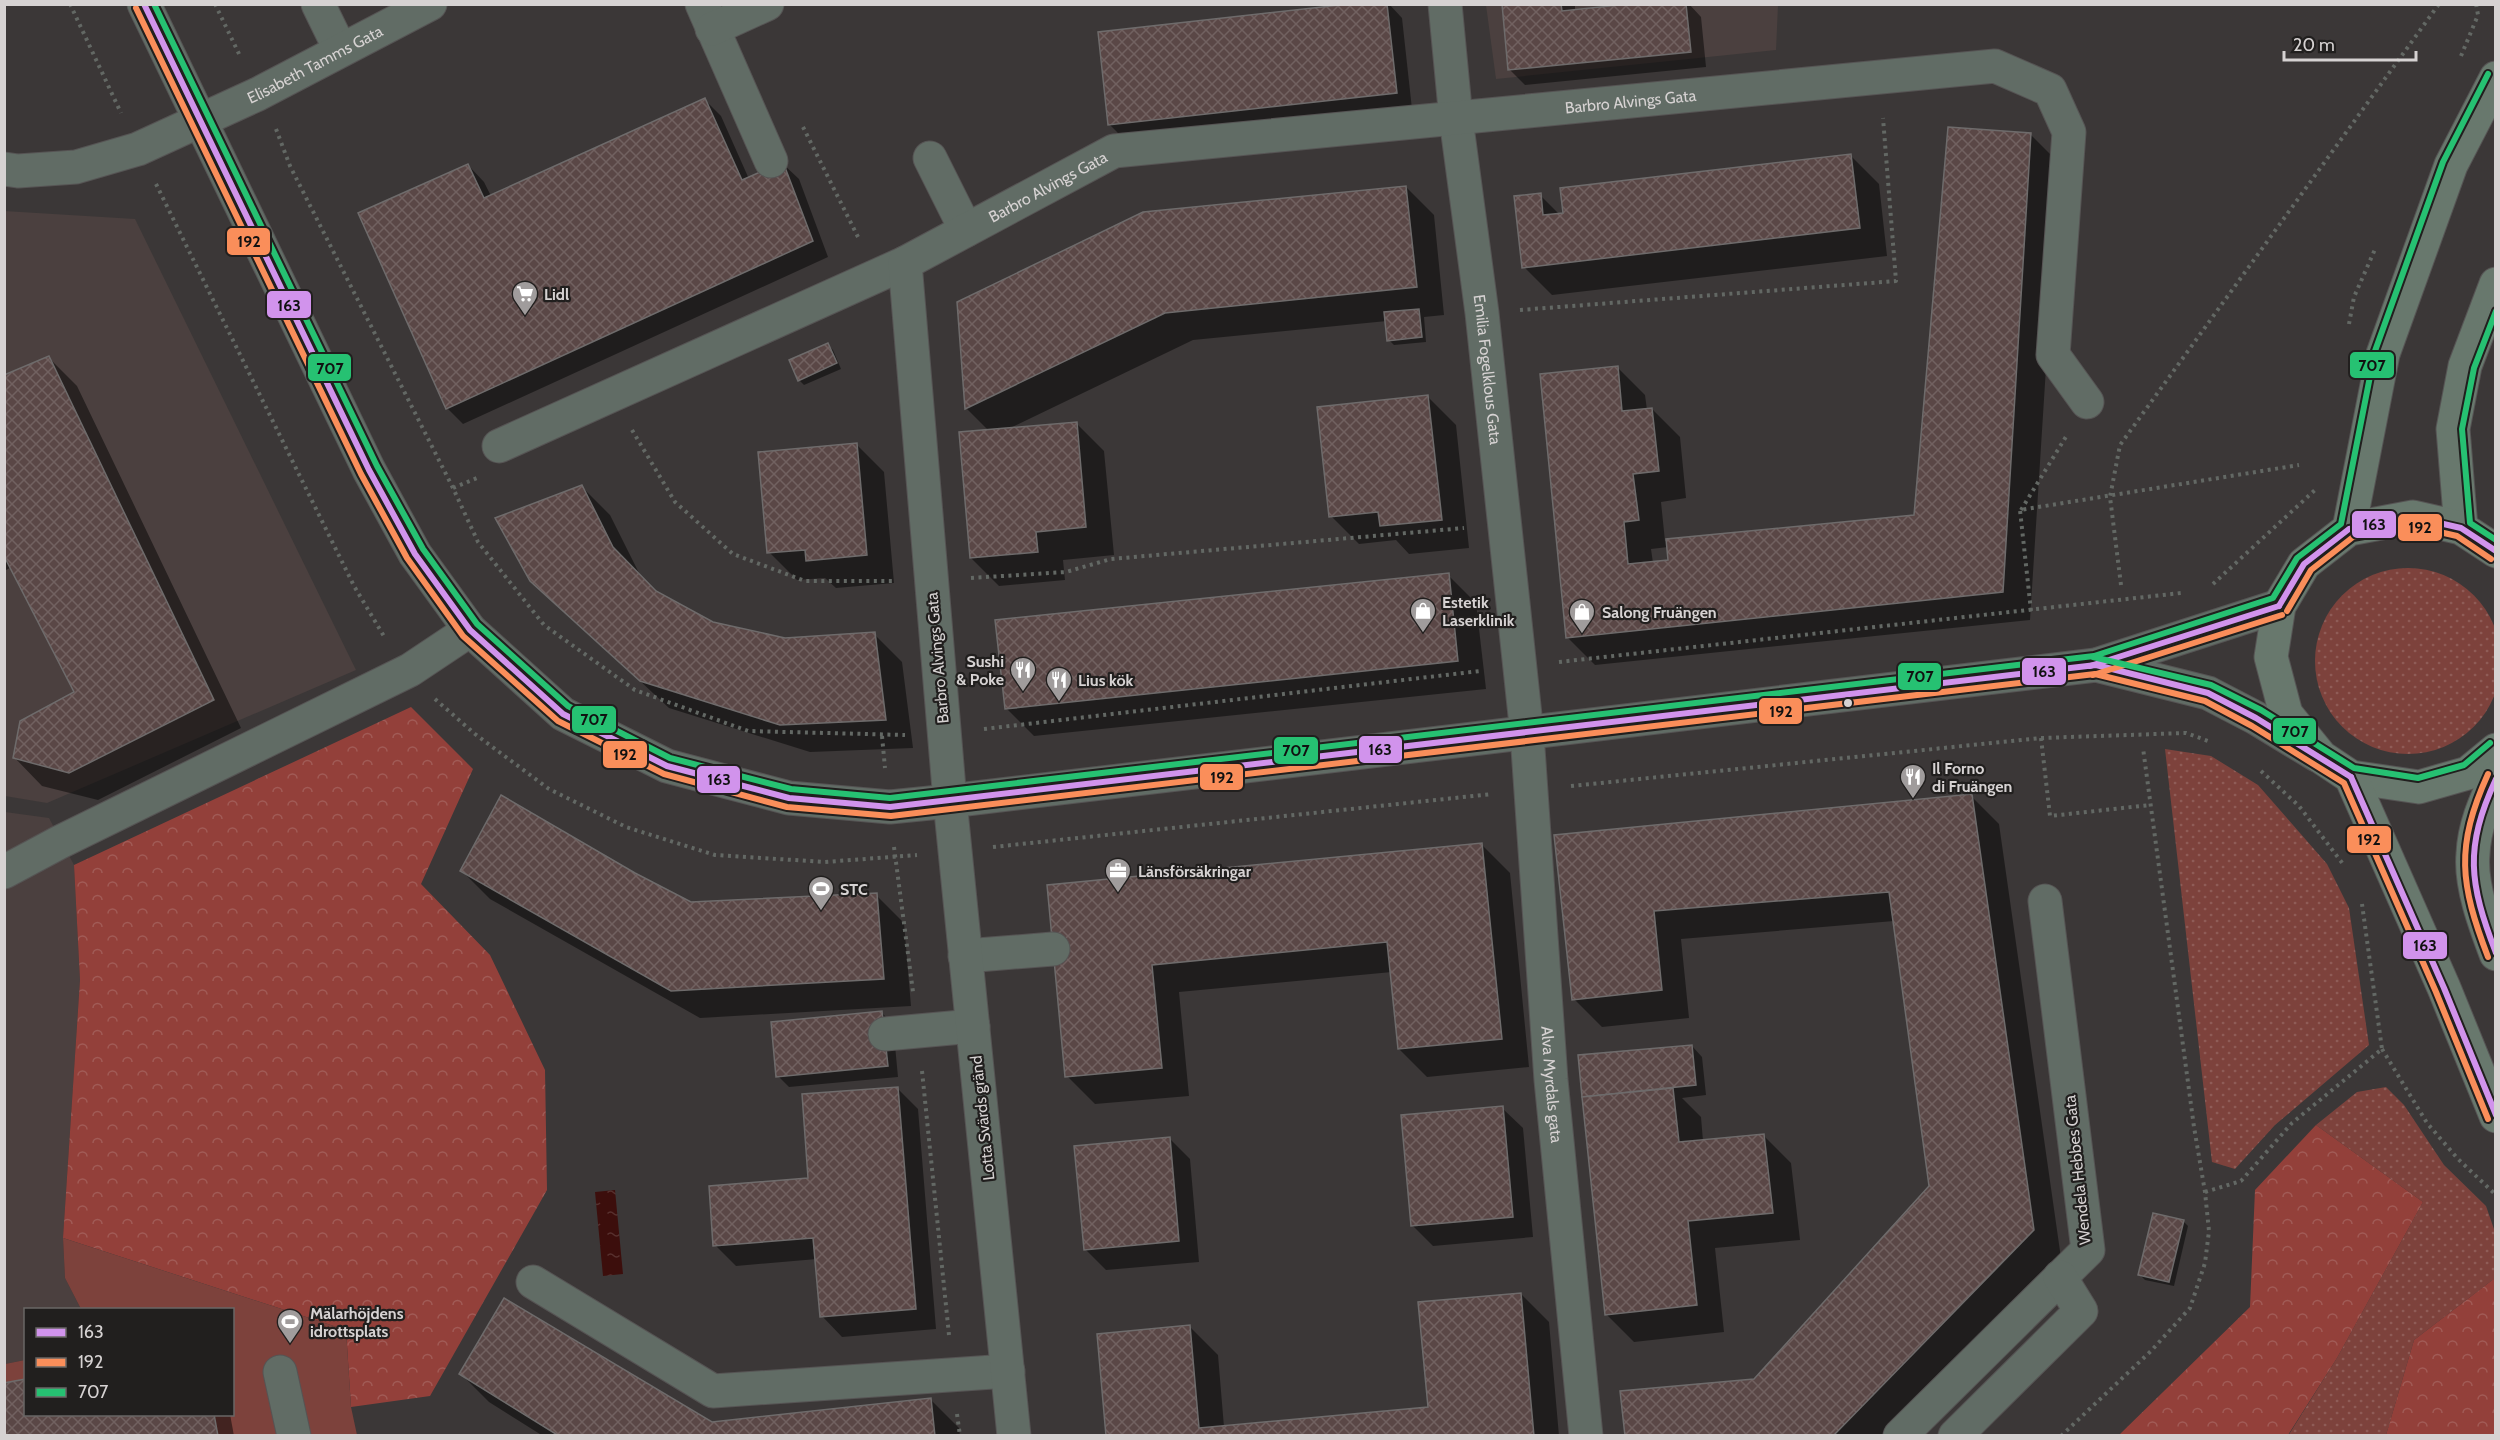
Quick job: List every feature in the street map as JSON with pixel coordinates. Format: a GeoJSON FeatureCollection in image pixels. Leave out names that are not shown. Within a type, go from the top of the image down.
{"type":"FeatureCollection","features":[{"type":"Feature","properties":{"kind":"main road"},"geometry":{"type":"LineString","coordinates":[[2349,529],[2383,354],[2451,165],[2496,78]]}},
{"type":"Feature","properties":{"kind":"main road"},"geometry":{"type":"LineString","coordinates":[[2461,528],[2453,429],[2465,366],[2494,291]]}},
{"type":"Feature","properties":{"kind":"main road"},"geometry":{"type":"LineString","coordinates":[[2496,551],[2461,528],[2413,517],[2349,529],[2304,564],[2279,606],[2271,657],[2286,714],[2321,757],[2351,777],[2419,787],[2468,773],[2496,750]]}},
{"type":"Feature","properties":{"kind":"main road"},"geometry":{"type":"LineString","coordinates":[[2351,777],[2444,988],[2496,1116]]}},
{"type":"Feature","properties":{"kind":"main road"},"geometry":{"type":"LineString","coordinates":[[2496,778],[2480,816],[2472,855],[2479,905],[2496,954]]}},
{"type":"Feature","properties":{"kind":"street"},"geometry":{"type":"LineString","coordinates":[[144,4],[369,470],[415,554],[470,630],[563,714],[667,766],[789,798],[890,807],[1527,734],[2096,665],[2279,606]]}},
{"type":"Feature","properties":{"kind":"street"},"geometry":{"type":"LineString","coordinates":[[318,4],[340,49]]}},
{"type":"Feature","properties":{"kind":"street","name":"Elisabeth Tamms Gata"},"geometry":{"type":"LineString","coordinates":[[4,169],[18,171],[76,167],[138,149],[258,94],[340,49],[430,4]]}},
{"type":"Feature","properties":{"kind":"street"},"geometry":{"type":"LineString","coordinates":[[767,4],[707,17],[771,161]]}},
{"type":"Feature","properties":{"kind":"street","name":"Emilia Fogelklous Gata"},"geometry":{"type":"LineString","coordinates":[[1445,4],[1456,119],[1482,313],[1527,734]]}},
{"type":"Feature","properties":{"kind":"street","name":"Barbro Alvings Gata"},"geometry":{"type":"LineString","coordinates":[[499,446],[905,263],[1114,151],[1995,66],[2050,90],[2070,132],[2053,355],[2088,402]]}},
{"type":"Feature","properties":{"kind":"street"},"geometry":{"type":"LineString","coordinates":[[930,158],[966,230]]}},
{"type":"Feature","properties":{"kind":"street","name":"Barbro Alvings Gata"},"geometry":{"type":"LineString","coordinates":[[905,263],[950,801]]}},
{"type":"Feature","properties":{"kind":"street"},"geometry":{"type":"LineString","coordinates":[[4,872],[60,842],[410,670],[470,630]]}},
{"type":"Feature","properties":{"kind":"street"},"geometry":{"type":"LineString","coordinates":[[2096,665],[2208,693],[2256,718],[2321,757]]}},
{"type":"Feature","properties":{"kind":"street","name":"Alva Myrdals gata"},"geometry":{"type":"LineString","coordinates":[[1527,734],[1531,790],[1566,1078],[1586,1436]]}},
{"type":"Feature","properties":{"kind":"street","name":"Lotta Svärds gränd"},"geometry":{"type":"LineString","coordinates":[[950,801],[1014,1436]]}},
{"type":"Feature","properties":{"kind":"street","name":"Wendela Hebbes Gata"},"geometry":{"type":"LineString","coordinates":[[1900,1436],[2088,1250],[2045,901]]}},
{"type":"Feature","properties":{"kind":"street"},"geometry":{"type":"LineString","coordinates":[[965,956],[1053,949]]}},
{"type":"Feature","properties":{"kind":"street"},"geometry":{"type":"LineString","coordinates":[[885,1034],[973,1026]]}},
{"type":"Feature","properties":{"kind":"street"},"geometry":{"type":"LineString","coordinates":[[1955,1436],[2081,1311],[2060,1277]]}},
{"type":"Feature","properties":{"kind":"street"},"geometry":{"type":"LineString","coordinates":[[533,1282],[713,1391],[1008,1371]]}},
{"type":"Feature","properties":{"kind":"street"},"geometry":{"type":"LineString","coordinates":[[280,1372],[294,1436]]}},
{"type":"Feature","properties":{"kind":"path"},"geometry":{"type":"LineString","coordinates":[[69,4],[120,111]]}},
{"type":"Feature","properties":{"kind":"path"},"geometry":{"type":"LineString","coordinates":[[215,4],[237,50]]}},
{"type":"Feature","properties":{"kind":"path"},"geometry":{"type":"LineString","coordinates":[[2121,585],[2110,497],[2120,446],[2439,4]]}},
{"type":"Feature","properties":{"kind":"path"},"geometry":{"type":"LineString","coordinates":[[2459,59],[2478,15],[2476,4]]}},
{"type":"Feature","properties":{"kind":"path"},"geometry":{"type":"LineString","coordinates":[[1482,313],[1896,281],[1880,78]]}},
{"type":"Feature","properties":{"kind":"path"},"geometry":{"type":"LineString","coordinates":[[798,117],[865,252],[905,263]]}},
{"type":"Feature","properties":{"kind":"path"},"geometry":{"type":"LineString","coordinates":[[278,133],[290,166],[478,542],[544,625],[635,690],[748,731],[882,736]]}},
{"type":"Feature","properties":{"kind":"path"},"geometry":{"type":"LineString","coordinates":[[163,199],[354,586],[388,642]]}},
{"type":"Feature","properties":{"kind":"path"},"geometry":{"type":"LineString","coordinates":[[2348,330],[2354,297],[2378,243]]}},
{"type":"Feature","properties":{"kind":"path"},"geometry":{"type":"LineString","coordinates":[[612,395],[675,502],[733,554],[805,581],[930,581],[1066,572],[1111,559],[1504,524]]}},
{"type":"Feature","properties":{"kind":"path"},"geometry":{"type":"LineString","coordinates":[[2031,611],[2020,510],[2088,402]]}},
{"type":"Feature","properties":{"kind":"path"},"geometry":{"type":"LineString","coordinates":[[2020,510],[2299,465]]}},
{"type":"Feature","properties":{"kind":"path"},"geometry":{"type":"LineString","coordinates":[[2206,591],[2317,488]]}},
{"type":"Feature","properties":{"kind":"path"},"geometry":{"type":"LineString","coordinates":[[981,729],[1519,666],[2183,593]]}},
{"type":"Feature","properties":{"kind":"path"},"geometry":{"type":"LineString","coordinates":[[431,695],[475,734],[549,789],[626,827],[715,855],[825,862],[895,857],[918,1030],[960,1436]]}},
{"type":"Feature","properties":{"kind":"path"},"geometry":{"type":"LineString","coordinates":[[994,846],[2041,738],[2186,733],[2215,744]]}},
{"type":"Feature","properties":{"kind":"path"},"geometry":{"type":"LineString","coordinates":[[2041,738],[2049,816],[2150,805]]}},
{"type":"Feature","properties":{"kind":"path"},"geometry":{"type":"LineString","coordinates":[[2061,1436],[2151,1351],[2190,1308],[2205,1263],[2209,1231],[2143,748]]}},
{"type":"Feature","properties":{"kind":"path"},"geometry":{"type":"LineString","coordinates":[[2260,770],[2299,806],[2346,867]]}},
{"type":"Feature","properties":{"kind":"path"},"geometry":{"type":"LineString","coordinates":[[2360,896],[2382,1049],[2427,1123],[2458,1159],[2496,1196]]}},
{"type":"Feature","properties":{"kind":"path"},"geometry":{"type":"LineString","coordinates":[[2205,1192],[2241,1181],[2292,1123],[2382,1049]]}},
{"type":"Feature","properties":{"kind":"shaded area"},"geometry":{"type":"Polygon","coordinates":[[[1486,5],[1778,5],[1776,50],[1496,79],[1486,5]]]}},
{"type":"Feature","properties":{"kind":"shaded area"},"geometry":{"type":"Polygon","coordinates":[[[4,211],[135,219],[356,670],[47,803],[5,796],[4,211]]]}},
{"type":"Feature","properties":{"kind":"shaded area"},"geometry":{"type":"Polygon","coordinates":[[[2408,568],[2443,575],[2459,584],[2473,596],[2485,610],[2494,626],[2501,661],[2494,696],[2485,712],[2473,726],[2459,738],[2443,747],[2408,754],[2373,747],[2357,738],[2343,726],[2331,712],[2322,696],[2315,661],[2322,626],[2331,610],[2343,596],[2357,584],[2373,575],[2408,568]]]}},
{"type":"Feature","properties":{"kind":"shaded area"},"geometry":{"type":"Polygon","coordinates":[[[2165,749],[2211,756],[2258,785],[2327,864],[2349,908],[2369,1045],[2275,1125],[2235,1169],[2212,1162],[2165,749]]]}},
{"type":"Feature","properties":{"kind":"shaded area"},"geometry":{"type":"Polygon","coordinates":[[[5,812],[49,818],[74,865],[80,980],[63,1238],[65,1278],[80,1308],[24,1308],[24,1360],[5,1364],[5,812]]]}},
{"type":"Feature","properties":{"kind":"shaded area"},"geometry":{"type":"Polygon","coordinates":[[[2386,1087],[2404,1105],[2444,1165],[2486,1206],[2495,1232],[2495,1278],[2414,1340],[2386,1435],[2288,1436],[2337,1358],[2423,1202],[2316,1125],[2357,1092],[2386,1087]]]}},
{"type":"Feature","properties":{"kind":"shaded area","name":"Mälarhöjdens idrottsplats"},"geometry":{"type":"Polygon","coordinates":[[[63,1238],[346,1330],[351,1407],[357,1435],[5,1436],[5,1364],[24,1360],[24,1416],[234,1416],[234,1308],[80,1308],[65,1278],[63,1238]]]}},
{"type":"Feature","properties":{"kind":"green space"},"geometry":{"type":"Polygon","coordinates":[[[411,707],[473,769],[421,884],[490,955],[545,1070],[547,1190],[430,1396],[351,1407],[346,1330],[63,1238],[80,980],[74,865],[411,707]]]}},
{"type":"Feature","properties":{"kind":"green space"},"geometry":{"type":"Polygon","coordinates":[[[2316,1125],[2423,1202],[2337,1358],[2288,1435],[2119,1435],[2250,1307],[2255,1190],[2316,1125]]]}},
{"type":"Feature","properties":{"kind":"green space"},"geometry":{"type":"Polygon","coordinates":[[[2495,1278],[2495,1435],[2386,1435],[2414,1340],[2495,1278]]]}},
{"type":"Feature","properties":{"kind":"water"},"geometry":{"type":"Polygon","coordinates":[[[615,1190],[623,1274],[603,1276],[595,1192],[615,1190]]]}},
{"type":"Feature","properties":{"kind":"building"},"geometry":{"type":"Polygon","coordinates":[[[1349,4],[1387,4],[1397,93],[1108,125],[1098,32],[1349,4]]]}},
{"type":"Feature","properties":{"kind":"building"},"geometry":{"type":"Polygon","coordinates":[[[1502,4],[1561,4],[1562,11],[1629,4],[1686,4],[1691,52],[1508,70],[1502,4]]]}},
{"type":"Feature","properties":{"kind":"building","name":"Lidl"},"geometry":{"type":"Polygon","coordinates":[[[705,98],[742,180],[783,162],[813,241],[446,409],[358,213],[468,164],[484,198],[705,98]]]}},
{"type":"Feature","properties":{"kind":"building"},"geometry":{"type":"Polygon","coordinates":[[[1948,127],[2031,133],[2003,592],[1566,638],[1540,374],[1618,366],[1622,411],[1652,408],[1659,471],[1633,474],[1639,520],[1624,522],[1628,564],[1668,560],[1666,539],[1914,515],[1948,127]]]}},
{"type":"Feature","properties":{"kind":"building"},"geometry":{"type":"Polygon","coordinates":[[[1851,154],[1860,228],[1522,268],[1514,196],[1541,193],[1543,215],[1563,213],[1560,188],[1851,154]]]}},
{"type":"Feature","properties":{"kind":"building"},"geometry":{"type":"Polygon","coordinates":[[[1406,186],[1417,287],[1165,313],[965,409],[957,302],[1143,212],[1406,186]]]}},
{"type":"Feature","properties":{"kind":"building"},"geometry":{"type":"Polygon","coordinates":[[[1419,309],[1422,337],[1387,341],[1384,312],[1419,309]]]}},
{"type":"Feature","properties":{"kind":"building"},"geometry":{"type":"Polygon","coordinates":[[[828,343],[837,363],[798,381],[789,360],[828,343]]]}},
{"type":"Feature","properties":{"kind":"building"},"geometry":{"type":"Polygon","coordinates":[[[49,356],[214,700],[69,773],[13,758],[20,721],[74,692],[4,556],[4,375],[49,356]]]}},
{"type":"Feature","properties":{"kind":"building"},"geometry":{"type":"Polygon","coordinates":[[[1428,395],[1442,520],[1380,526],[1378,512],[1329,517],[1317,407],[1428,395]]]}},
{"type":"Feature","properties":{"kind":"building"},"geometry":{"type":"Polygon","coordinates":[[[1077,422],[1086,527],[1036,532],[1038,552],[970,558],[959,432],[1077,422]]]}},
{"type":"Feature","properties":{"kind":"building"},"geometry":{"type":"Polygon","coordinates":[[[857,443],[867,555],[806,561],[805,550],[767,553],[758,452],[857,443]]]}},
{"type":"Feature","properties":{"kind":"building"},"geometry":{"type":"Polygon","coordinates":[[[582,485],[613,547],[656,591],[713,622],[785,638],[875,632],[886,720],[780,725],[640,681],[530,581],[495,518],[582,485]]]}},
{"type":"Feature","properties":{"kind":"building"},"geometry":{"type":"Polygon","coordinates":[[[1449,573],[1458,661],[1005,709],[995,620],[1449,573]]]}},
{"type":"Feature","properties":{"kind":"building"},"geometry":{"type":"Polygon","coordinates":[[[1972,794],[2034,1230],[1833,1436],[1625,1436],[1620,1391],[1754,1379],[1929,1186],[1889,892],[1654,911],[1662,990],[1572,1000],[1554,835],[1972,794]]]}},
{"type":"Feature","properties":{"kind":"building"},"geometry":{"type":"Polygon","coordinates":[[[501,795],[635,873],[691,902],[877,893],[884,979],[671,991],[460,871],[501,795]]]}},
{"type":"Feature","properties":{"kind":"building"},"geometry":{"type":"Polygon","coordinates":[[[1482,843],[1502,1039],[1398,1049],[1387,942],[1152,965],[1162,1068],[1065,1077],[1047,885],[1482,843]]]}},
{"type":"Feature","properties":{"kind":"building"},"geometry":{"type":"Polygon","coordinates":[[[882,1011],[888,1066],[776,1077],[771,1022],[882,1011]]]}},
{"type":"Feature","properties":{"kind":"building"},"geometry":{"type":"Polygon","coordinates":[[[1692,1045],[1696,1085],[1582,1097],[1578,1055],[1692,1045]]]}},
{"type":"Feature","properties":{"kind":"building"},"geometry":{"type":"Polygon","coordinates":[[[898,1087],[916,1309],[820,1317],[813,1238],[713,1246],[709,1186],[808,1178],[802,1094],[898,1087]]]}},
{"type":"Feature","properties":{"kind":"building"},"geometry":{"type":"Polygon","coordinates":[[[1673,1088],[1679,1142],[1764,1134],[1773,1213],[1688,1221],[1697,1305],[1605,1315],[1582,1097],[1673,1088]]]}},
{"type":"Feature","properties":{"kind":"building"},"geometry":{"type":"Polygon","coordinates":[[[1503,1106],[1513,1217],[1411,1226],[1401,1115],[1503,1106]]]}},
{"type":"Feature","properties":{"kind":"building"},"geometry":{"type":"Polygon","coordinates":[[[1170,1137],[1179,1241],[1084,1250],[1074,1146],[1170,1137]]]}},
{"type":"Feature","properties":{"kind":"building"},"geometry":{"type":"Polygon","coordinates":[[[2153,1213],[2184,1220],[2169,1282],[2138,1275],[2153,1213]]]}},
{"type":"Feature","properties":{"kind":"building"},"geometry":{"type":"Polygon","coordinates":[[[1521,1293],[1534,1436],[1106,1436],[1097,1334],[1190,1325],[1199,1428],[1428,1407],[1418,1302],[1521,1293]]]}},
{"type":"Feature","properties":{"kind":"building"},"geometry":{"type":"Polygon","coordinates":[[[504,1298],[712,1422],[931,1398],[935,1436],[559,1436],[459,1374],[504,1298]]]}},
{"type":"Feature","properties":{"kind":"building"},"geometry":{"type":"Polygon","coordinates":[[[24,1379],[24,1416],[214,1416],[218,1436],[4,1436],[4,1383],[24,1379]]]}},
{"type":"Feature","properties":{"kind":"transit line","name":"163"},"geometry":{"type":"LineString","coordinates":[[144,4],[369,470],[415,554],[470,630],[563,714],[667,766],[789,798],[890,807],[2096,665],[2208,693],[2256,718],[2351,777]]}},
{"type":"Feature","properties":{"kind":"transit line","name":"707"},"geometry":{"type":"LineString","coordinates":[[154,4],[377,466],[423,549],[477,624],[568,706],[670,758],[791,789],[890,798],[2094,656],[2273,598],[2297,558],[2341,524],[2375,351],[2443,162],[2488,74]]}},
{"type":"Feature","properties":{"kind":"transit line","name":"192"},"geometry":{"type":"LineString","coordinates":[[136,8],[361,474],[407,558],[463,636],[558,721],[664,774],[787,807],[891,816],[2095,674],[2205,701],[2252,726],[2344,783],[2436,992],[2488,1119]]}},
{"type":"Feature","properties":{"kind":"transit line","name":"707"},"geometry":{"type":"LineString","coordinates":[[2496,311],[2474,368],[2462,429],[2470,523],[2496,540]]}},
{"type":"Feature","properties":{"kind":"transit line","name":"163"},"geometry":{"type":"LineString","coordinates":[[2279,606],[2304,564],[2349,529],[2413,517],[2461,528],[2496,551]]}},
{"type":"Feature","properties":{"kind":"transit line","name":"192"},"geometry":{"type":"LineString","coordinates":[[2287,611],[2311,570],[2353,537],[2413,526],[2457,536],[2491,559]]}},
{"type":"Feature","properties":{"kind":"transit line","name":"163"},"geometry":{"type":"LineString","coordinates":[[2090,666],[2279,606]]}},
{"type":"Feature","properties":{"kind":"transit line","name":"192"},"geometry":{"type":"LineString","coordinates":[[2093,675],[2282,615]]}},
{"type":"Feature","properties":{"kind":"transit line","name":"707"},"geometry":{"type":"LineString","coordinates":[[2093,657],[2211,685],[2261,710],[2354,768],[2418,778],[2464,765],[2490,743]]}},
{"type":"Feature","properties":{"kind":"transit line","name":"192"},"geometry":{"type":"LineString","coordinates":[[2488,774],[2470,823],[2465,866],[2472,908],[2488,957]]}},
{"type":"Feature","properties":{"kind":"transit line","name":"163"},"geometry":{"type":"LineString","coordinates":[[2351,777],[2444,988],[2496,1115]]}},
{"type":"Feature","properties":{"kind":"transit line","name":"163"},"geometry":{"type":"LineString","coordinates":[[2496,779],[2479,825],[2474,866],[2480,906],[2496,953]]}},
{"type":"Feature","properties":{"kind":"place","name":"Lidl"},"geometry":{"type":"Point","coordinates":[525,317]}},
{"type":"Feature","properties":{"kind":"place","name":"Estetik Laserklinik"},"geometry":{"type":"Point","coordinates":[1423,634]}},
{"type":"Feature","properties":{"kind":"place","name":"Salong Fruängen"},"geometry":{"type":"Point","coordinates":[1582,635]}},
{"type":"Feature","properties":{"kind":"place","name":"Sushi & Poke"},"geometry":{"type":"Point","coordinates":[1023,693]}},
{"type":"Feature","properties":{"kind":"place","name":"Lius kök"},"geometry":{"type":"Point","coordinates":[1059,703]}},
{"type":"Feature","properties":{"kind":"place","name":"Il Forno di Fruängen"},"geometry":{"type":"Point","coordinates":[1913,800]}},
{"type":"Feature","properties":{"kind":"place","name":"Länsförsäkringar"},"geometry":{"type":"Point","coordinates":[1118,894]}},
{"type":"Feature","properties":{"kind":"place","name":"STC"},"geometry":{"type":"Point","coordinates":[821,912]}},
{"type":"Feature","properties":{"kind":"place","name":"Mälarhöjdens idrottsplats"},"geometry":{"type":"Point","coordinates":[290,1345]}}]}
